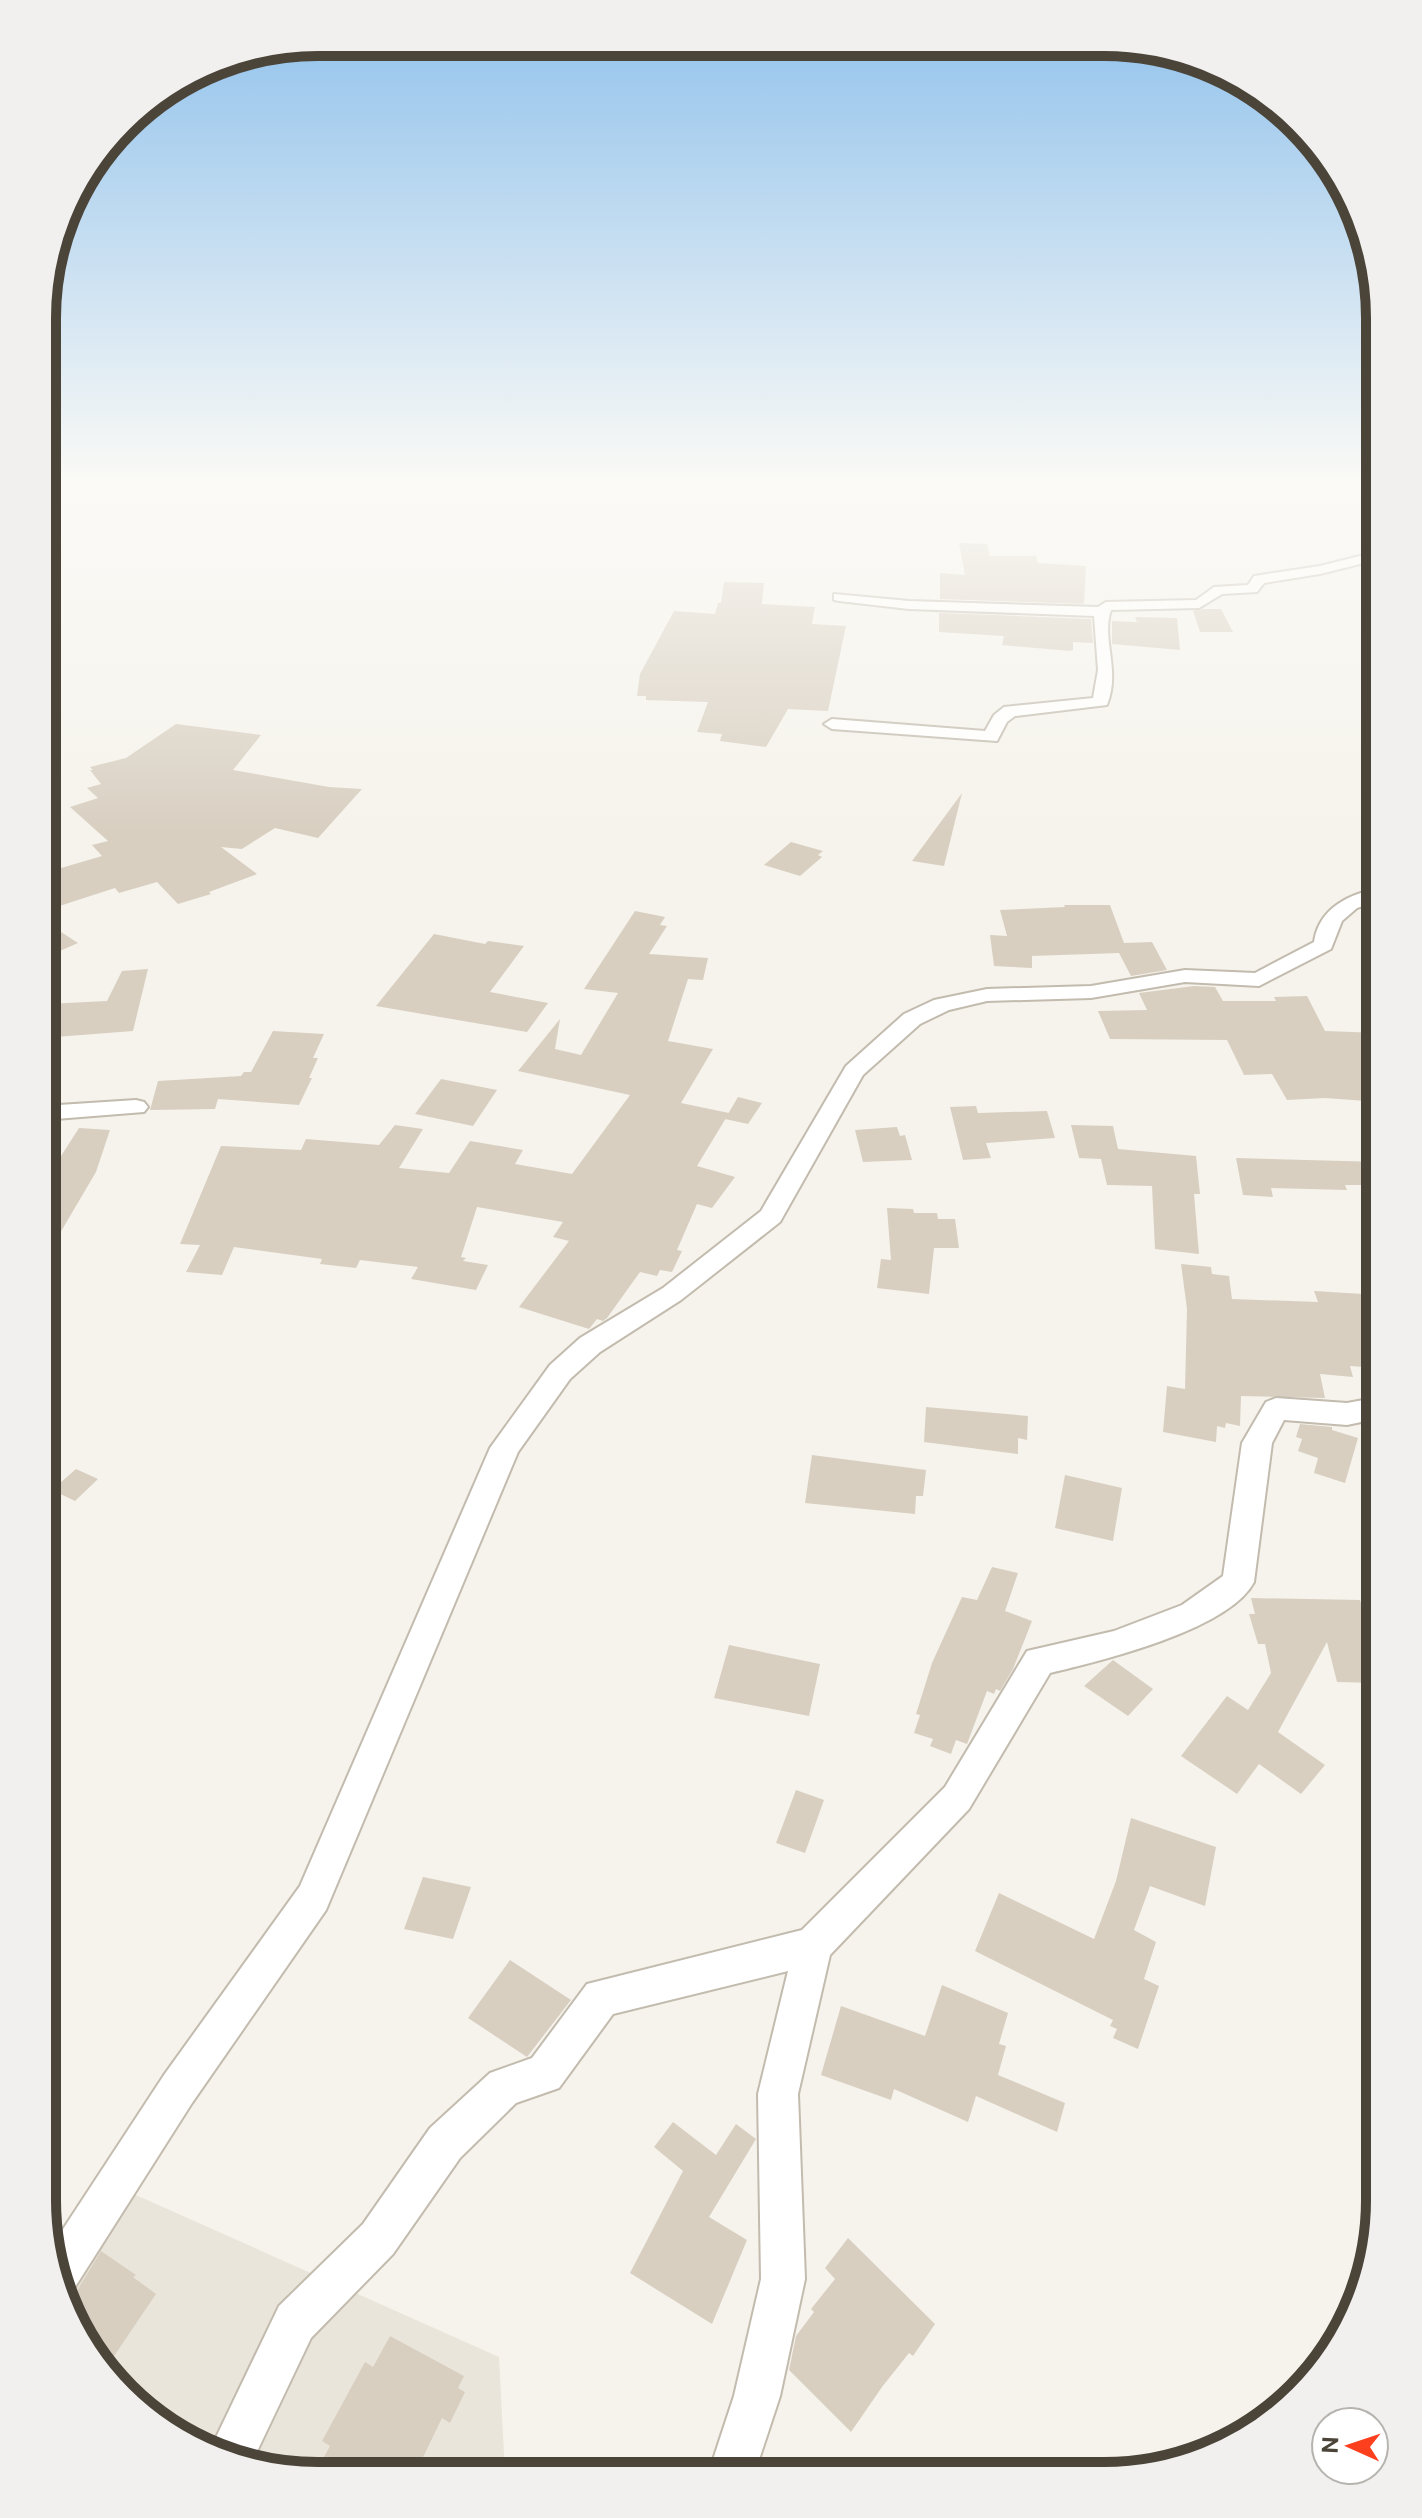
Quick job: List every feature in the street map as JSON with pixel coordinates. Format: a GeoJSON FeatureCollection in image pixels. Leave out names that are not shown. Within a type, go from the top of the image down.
{"type":"FeatureCollection","features":[{"type":"Feature","properties":{"kind":"street"},"geometry":{"type":"LineString","coordinates":[[852,599],[909,605],[1101,612]]}},
{"type":"Feature","properties":{"kind":"street"},"geometry":{"type":"LineString","coordinates":[[832,724],[991,737],[1000,719],[1010,711],[1101,702],[1099,690],[1106,675],[1101,644],[1101,612],[1106,606],[1199,604],[1207,599]]}},
{"type":"Feature","properties":{"kind":"street"},"geometry":{"type":"LineString","coordinates":[[65,2265],[178,2089],[313,1898],[505,1448],[560,1372],[590,1345],[672,1294],[771,1216],[854,1071],[912,1019],[942,1005],[987,995],[1091,992],[1185,976],[1259,980],[1324,945],[1325,930],[1351,900],[1366,897]]}},
{"type":"Feature","properties":{"kind":"street"},"geometry":{"type":"LineString","coordinates":[[56,1112],[136,1107]]}},
{"type":"Feature","properties":{"kind":"street"},"geometry":{"type":"LineString","coordinates":[[735,2462],[757,2396],[783,2279],[778,2094],[813,1946],[957,1798],[1039,1661],[1117,1644],[1193,1614],[1238,1582],[1257,1443],[1276,1409],[1347,1414],[1365,1410]]}},
{"type":"Feature","properties":{"kind":"street"},"geometry":{"type":"LineString","coordinates":[[235,2448],[295,2322],[378,2239],[445,2143],[504,2087],[545,2074],[601,1998],[813,1946]]}},
{"type":"Feature","properties":{"kind":"shaded area"},"geometry":{"type":"Polygon","coordinates":[[[127,2191],[499,2357],[504,2462],[284,2460],[250,2453],[202,2435],[172,2418],[145,2397],[100,2346],[70,2284],[59,2230],[127,2191]]]}},
{"type":"Feature","properties":{"kind":"building"},"geometry":{"type":"Polygon","coordinates":[[[722,599],[763,599],[762,604],[815,607],[812,624],[846,626],[828,711],[788,709],[766,747],[720,741],[722,734],[697,732],[708,702],[646,700],[646,696],[637,696],[640,674],[674,611],[715,614],[718,603],[722,599]]]}},
{"type":"Feature","properties":{"kind":"building"},"geometry":{"type":"Polygon","coordinates":[[[940,599],[1084,599],[1084,604],[940,599]]]}},
{"type":"Feature","properties":{"kind":"building"},"geometry":{"type":"Polygon","coordinates":[[[1221,609],[1233,632],[1200,632],[1193,611],[1221,609]]]}},
{"type":"Feature","properties":{"kind":"building"},"geometry":{"type":"Polygon","coordinates":[[[939,613],[1091,619],[1093,643],[1073,642],[1073,650],[1070,651],[1002,645],[1004,636],[939,632],[939,613]]]}},
{"type":"Feature","properties":{"kind":"building"},"geometry":{"type":"Polygon","coordinates":[[[1135,617],[1177,618],[1180,650],[1112,644],[1112,621],[1137,622],[1135,617]]]}},
{"type":"Feature","properties":{"kind":"building"},"geometry":{"type":"Polygon","coordinates":[[[176,724],[261,735],[233,770],[329,787],[362,789],[318,838],[275,828],[242,849],[221,847],[257,874],[209,892],[211,894],[178,904],[157,882],[119,893],[115,888],[56,907],[56,869],[102,856],[92,845],[108,841],[70,807],[98,798],[87,788],[101,784],[90,767],[126,758],[176,724]]]}},
{"type":"Feature","properties":{"kind":"building"},"geometry":{"type":"Polygon","coordinates":[[[962,793],[944,866],[912,861],[962,793]]]}},
{"type":"Feature","properties":{"kind":"building"},"geometry":{"type":"Polygon","coordinates":[[[791,842],[823,851],[818,855],[822,857],[800,876],[764,865],[791,842]]]}},
{"type":"Feature","properties":{"kind":"building"},"geometry":{"type":"Polygon","coordinates":[[[1110,905],[1124,943],[1152,942],[1167,970],[1131,976],[1119,953],[1032,956],[1032,968],[994,966],[990,935],[1007,936],[1000,910],[1110,905]]]}},
{"type":"Feature","properties":{"kind":"building"},"geometry":{"type":"Polygon","coordinates":[[[635,911],[665,917],[660,925],[667,926],[649,954],[708,958],[703,980],[688,979],[668,1041],[713,1049],[681,1103],[729,1113],[697,1166],[735,1177],[712,1208],[697,1204],[677,1250],[682,1251],[672,1272],[660,1270],[657,1276],[640,1272],[607,1318],[603,1321],[597,1319],[589,1329],[519,1307],[569,1241],[553,1237],[563,1222],[477,1207],[461,1257],[466,1258],[463,1261],[488,1265],[476,1290],[411,1279],[418,1267],[360,1260],[356,1268],[320,1264],[322,1259],[234,1247],[222,1275],[186,1272],[200,1245],[180,1244],[221,1146],[301,1150],[306,1139],[379,1145],[395,1125],[423,1129],[399,1168],[449,1173],[470,1141],[523,1150],[515,1164],[572,1174],[630,1095],[518,1071],[560,1019],[555,1049],[581,1055],[618,993],[584,989],[635,911]]]}},
{"type":"Feature","properties":{"kind":"building"},"geometry":{"type":"Polygon","coordinates":[[[56,929],[78,943],[56,953],[56,929]]]}},
{"type":"Feature","properties":{"kind":"building"},"geometry":{"type":"Polygon","coordinates":[[[434,934],[485,944],[488,941],[524,946],[490,992],[548,1003],[527,1032],[376,1006],[434,934]]]}},
{"type":"Feature","properties":{"kind":"building"},"geometry":{"type":"Polygon","coordinates":[[[148,969],[133,1031],[56,1037],[56,1004],[107,1001],[122,971],[148,969]]]}},
{"type":"Feature","properties":{"kind":"building"},"geometry":{"type":"Polygon","coordinates":[[[1194,986],[1215,987],[1223,1001],[1276,1001],[1274,997],[1307,996],[1325,1031],[1366,1032],[1366,1101],[1325,1098],[1287,1100],[1272,1074],[1244,1075],[1227,1040],[1110,1039],[1098,1011],[1147,1010],[1139,993],[1194,986]]]}},
{"type":"Feature","properties":{"kind":"building"},"geometry":{"type":"Polygon","coordinates":[[[273,1031],[324,1034],[313,1058],[318,1058],[309,1078],[312,1078],[299,1105],[218,1099],[215,1109],[150,1110],[158,1081],[241,1076],[244,1072],[251,1072],[273,1031]]]}},
{"type":"Feature","properties":{"kind":"building"},"geometry":{"type":"Polygon","coordinates":[[[441,1079],[497,1090],[473,1126],[415,1114],[441,1079]]]}},
{"type":"Feature","properties":{"kind":"building"},"geometry":{"type":"Polygon","coordinates":[[[738,1097],[762,1103],[748,1124],[725,1119],[738,1097]]]}},
{"type":"Feature","properties":{"kind":"building"},"geometry":{"type":"Polygon","coordinates":[[[976,1106],[978,1113],[1047,1111],[1055,1138],[986,1143],[991,1158],[963,1160],[950,1107],[976,1106]]]}},
{"type":"Feature","properties":{"kind":"building"},"geometry":{"type":"Polygon","coordinates":[[[1071,1125],[1113,1126],[1118,1149],[1196,1156],[1200,1194],[1194,1194],[1199,1254],[1155,1249],[1152,1186],[1107,1185],[1101,1159],[1079,1158],[1071,1125]]]}},
{"type":"Feature","properties":{"kind":"building"},"geometry":{"type":"Polygon","coordinates":[[[897,1127],[900,1136],[905,1135],[912,1160],[863,1162],[855,1130],[897,1127]]]}},
{"type":"Feature","properties":{"kind":"building"},"geometry":{"type":"Polygon","coordinates":[[[79,1128],[110,1130],[96,1172],[56,1240],[56,1164],[79,1128]]]}},
{"type":"Feature","properties":{"kind":"building"},"geometry":{"type":"Polygon","coordinates":[[[1236,1158],[1366,1162],[1366,1185],[1345,1185],[1347,1190],[1271,1188],[1273,1197],[1243,1195],[1236,1158]]]}},
{"type":"Feature","properties":{"kind":"building"},"geometry":{"type":"Polygon","coordinates":[[[887,1208],[913,1209],[914,1213],[937,1213],[938,1219],[955,1219],[959,1248],[934,1248],[929,1294],[877,1288],[881,1259],[891,1260],[887,1208]]]}},
{"type":"Feature","properties":{"kind":"building"},"geometry":{"type":"Polygon","coordinates":[[[1181,1264],[1211,1267],[1212,1274],[1229,1276],[1232,1299],[1318,1302],[1314,1291],[1365,1294],[1365,1367],[1350,1366],[1353,1377],[1320,1374],[1325,1398],[1241,1396],[1240,1426],[1226,1423],[1225,1428],[1217,1426],[1216,1442],[1163,1432],[1167,1386],[1185,1389],[1187,1309],[1181,1264]]]}},
{"type":"Feature","properties":{"kind":"building"},"geometry":{"type":"Polygon","coordinates":[[[926,1407],[1028,1416],[1027,1440],[1018,1438],[1018,1454],[924,1442],[926,1407]]]}},
{"type":"Feature","properties":{"kind":"building"},"geometry":{"type":"Polygon","coordinates":[[[1300,1424],[1332,1427],[1332,1430],[1358,1438],[1345,1483],[1314,1473],[1318,1458],[1298,1451],[1302,1439],[1296,1437],[1300,1424]]]}},
{"type":"Feature","properties":{"kind":"building"},"geometry":{"type":"Polygon","coordinates":[[[812,1455],[926,1470],[923,1496],[916,1496],[915,1514],[805,1503],[812,1455]]]}},
{"type":"Feature","properties":{"kind":"building"},"geometry":{"type":"Polygon","coordinates":[[[76,1469],[98,1479],[75,1501],[56,1492],[56,1486],[76,1469]]]}},
{"type":"Feature","properties":{"kind":"building"},"geometry":{"type":"Polygon","coordinates":[[[1065,1475],[1122,1488],[1113,1541],[1055,1528],[1065,1475]]]}},
{"type":"Feature","properties":{"kind":"building"},"geometry":{"type":"Polygon","coordinates":[[[992,1567],[1018,1573],[1005,1611],[1032,1621],[1013,1669],[1000,1691],[996,1689],[994,1694],[987,1691],[967,1744],[956,1740],[951,1754],[930,1746],[933,1739],[914,1733],[920,1715],[916,1714],[932,1663],[962,1597],[977,1600],[992,1567]]]}},
{"type":"Feature","properties":{"kind":"building"},"geometry":{"type":"Polygon","coordinates":[[[1251,1598],[1360,1600],[1365,1618],[1365,1683],[1337,1682],[1327,1642],[1278,1732],[1325,1765],[1301,1794],[1259,1764],[1237,1794],[1181,1756],[1227,1696],[1248,1710],[1271,1673],[1265,1644],[1258,1644],[1249,1614],[1255,1614],[1251,1598]]]}},
{"type":"Feature","properties":{"kind":"building"},"geometry":{"type":"Polygon","coordinates":[[[729,1645],[820,1664],[809,1716],[714,1698],[729,1645]]]}},
{"type":"Feature","properties":{"kind":"building"},"geometry":{"type":"Polygon","coordinates":[[[1113,1660],[1153,1689],[1128,1716],[1084,1686],[1113,1660]]]}},
{"type":"Feature","properties":{"kind":"building"},"geometry":{"type":"Polygon","coordinates":[[[796,1790],[824,1800],[805,1853],[776,1843],[796,1790]]]}},
{"type":"Feature","properties":{"kind":"building"},"geometry":{"type":"Polygon","coordinates":[[[1131,1818],[1216,1847],[1205,1906],[1150,1886],[1134,1930],[1156,1942],[1144,1979],[1159,1986],[1138,2049],[1113,2038],[1117,2029],[1110,2026],[1113,2020],[975,1951],[999,1893],[1094,1939],[1116,1881],[1131,1818]]]}},
{"type":"Feature","properties":{"kind":"building"},"geometry":{"type":"Polygon","coordinates":[[[423,1877],[471,1887],[453,1939],[404,1929],[423,1877]]]}},
{"type":"Feature","properties":{"kind":"building"},"geometry":{"type":"Polygon","coordinates":[[[510,1960],[571,2000],[527,2057],[468,2018],[510,1960]]]}},
{"type":"Feature","properties":{"kind":"building"},"geometry":{"type":"Polygon","coordinates":[[[942,1985],[1008,2013],[999,2044],[1006,2046],[998,2075],[1065,2103],[1057,2132],[976,2096],[968,2122],[894,2089],[891,2100],[821,2075],[841,2006],[925,2036],[942,1985]]]}},
{"type":"Feature","properties":{"kind":"building"},"geometry":{"type":"Polygon","coordinates":[[[673,2122],[716,2155],[736,2124],[756,2139],[709,2217],[747,2240],[712,2324],[630,2273],[683,2171],[654,2147],[673,2122]]]}},
{"type":"Feature","properties":{"kind":"building"},"geometry":{"type":"Polygon","coordinates":[[[848,2238],[935,2324],[913,2356],[909,2353],[882,2387],[851,2432],[789,2370],[796,2336],[814,2312],[811,2309],[835,2279],[825,2268],[848,2238]]]}},
{"type":"Feature","properties":{"kind":"building"},"geometry":{"type":"Polygon","coordinates":[[[101,2251],[136,2275],[133,2277],[156,2294],[111,2360],[83,2316],[74,2295],[101,2251]]]}},
{"type":"Feature","properties":{"kind":"building"},"geometry":{"type":"Polygon","coordinates":[[[390,2336],[464,2376],[458,2388],[465,2392],[450,2423],[442,2418],[421,2462],[332,2462],[324,2457],[330,2446],[322,2441],[365,2362],[373,2367],[390,2336]]]}}]}
